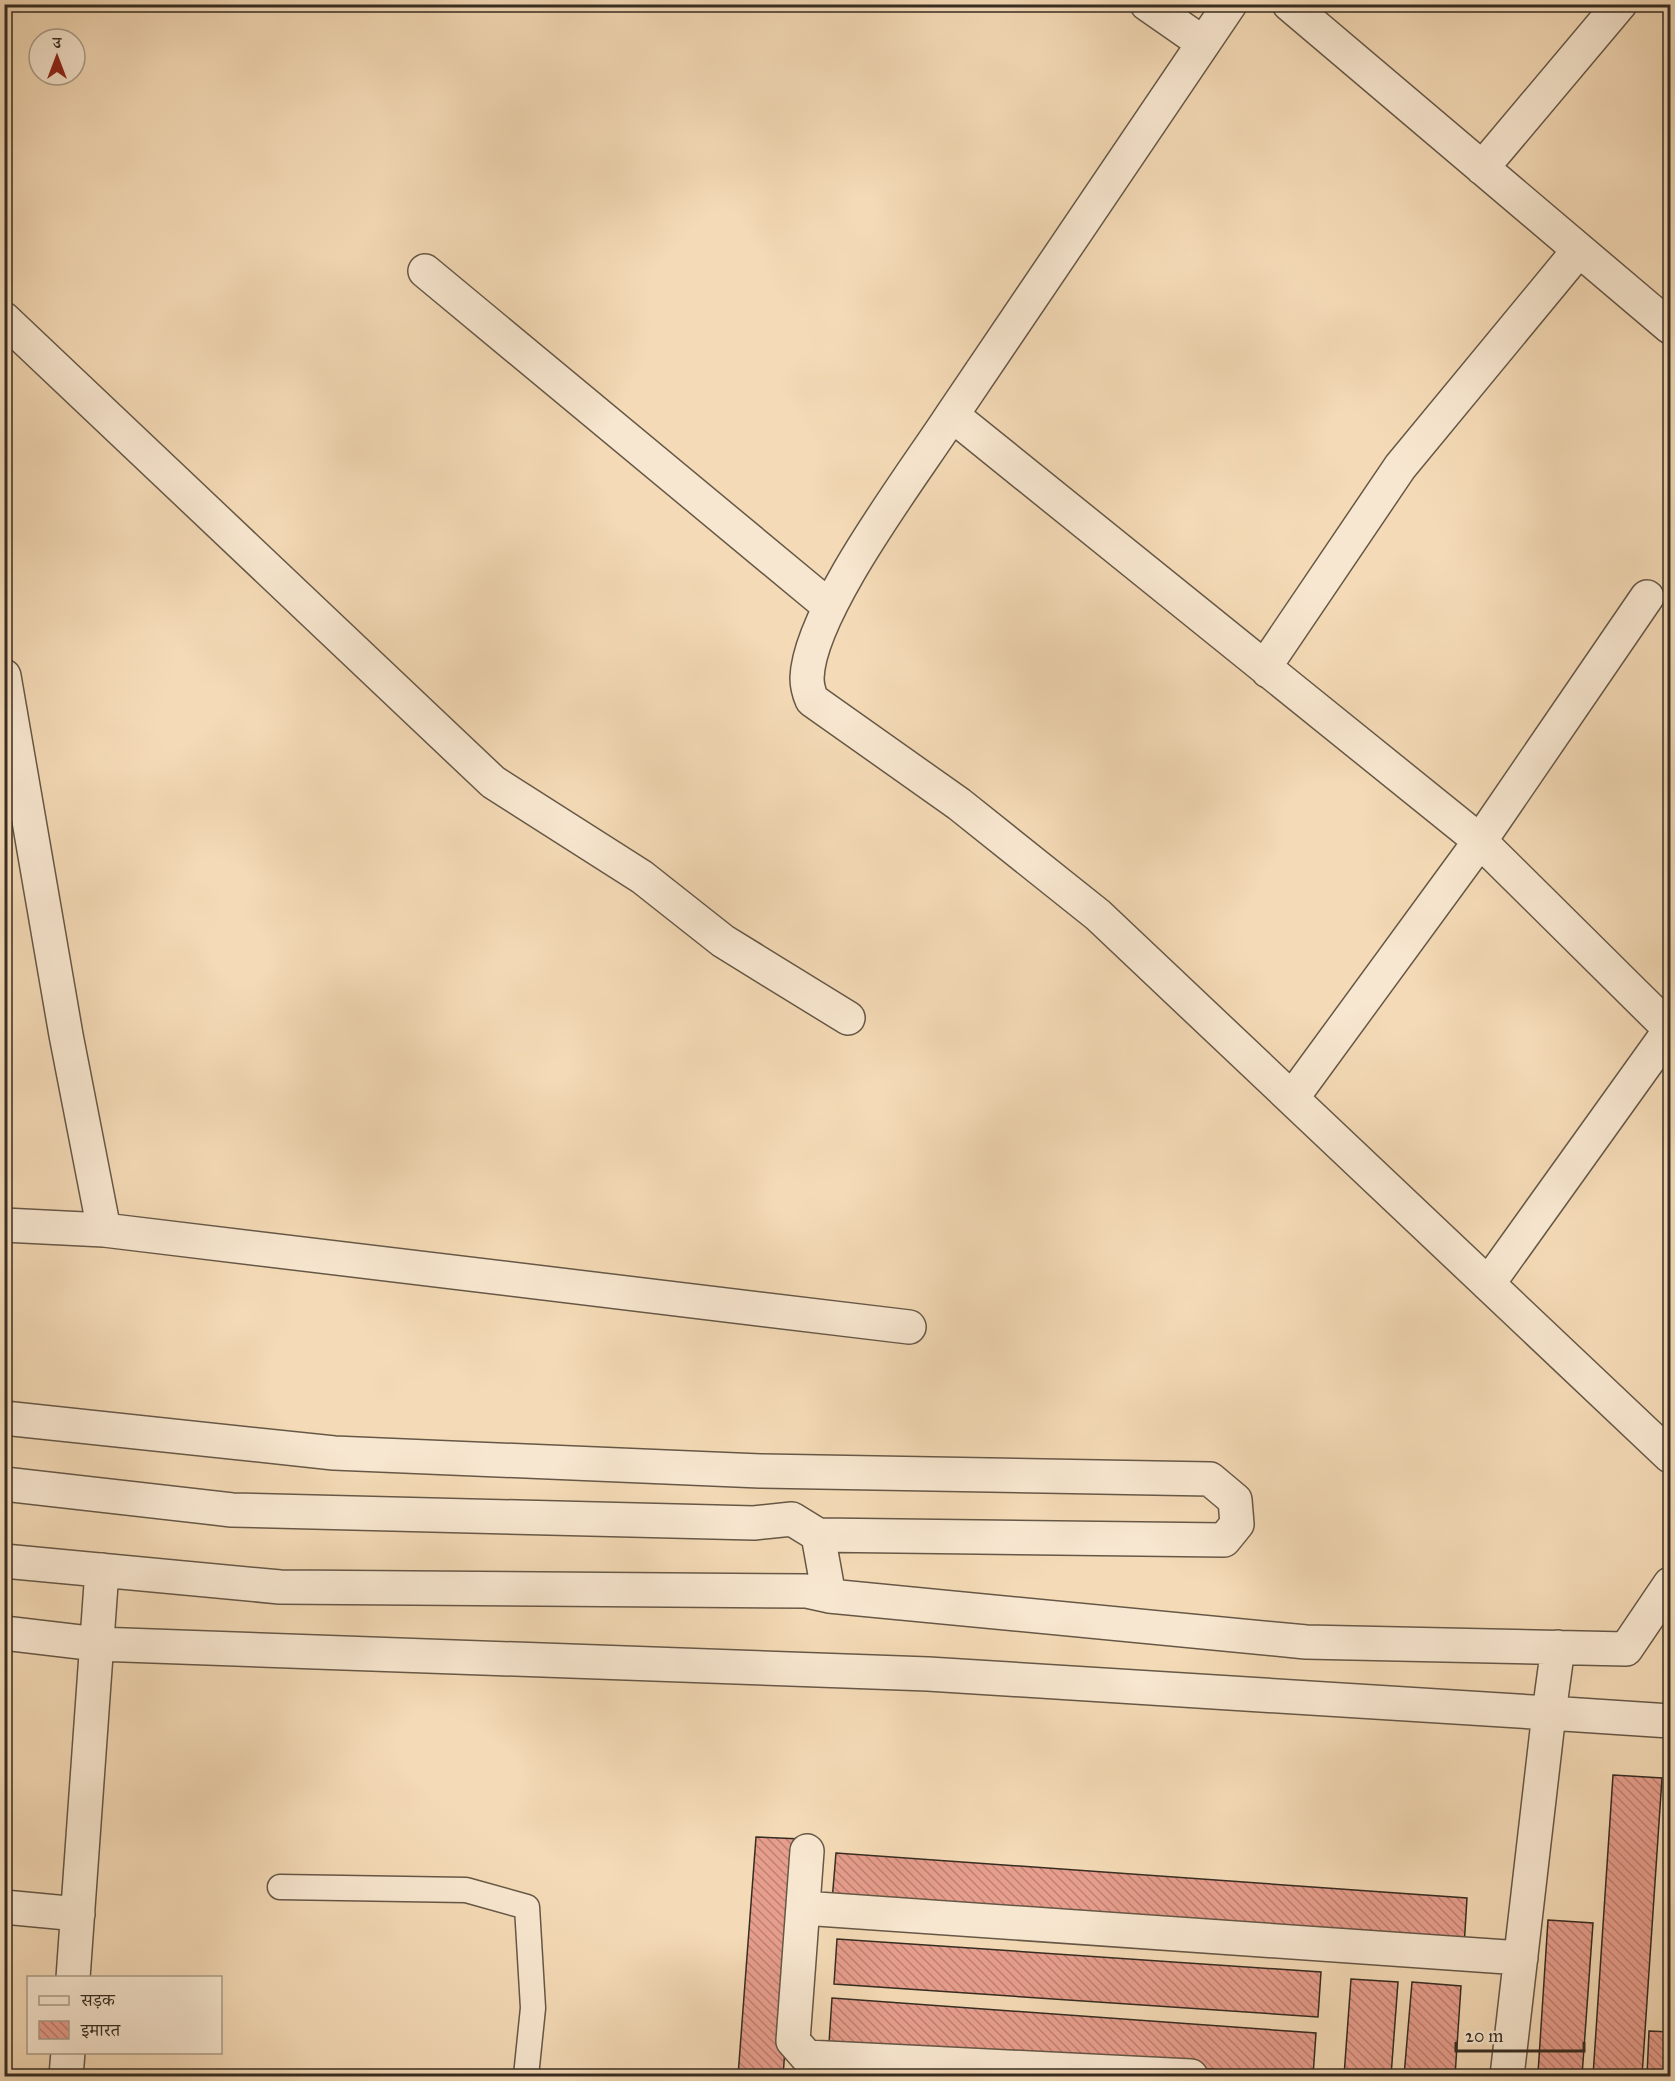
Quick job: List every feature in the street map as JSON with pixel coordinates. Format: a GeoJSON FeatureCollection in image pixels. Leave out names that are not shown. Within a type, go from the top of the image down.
{"type":"FeatureCollection","features":[{"type":"Feature","properties":{"kind":"street"},"geometry":{"type":"LineString","coordinates":[[1147,4],[1203,43]]}},
{"type":"Feature","properties":{"kind":"street"},"geometry":{"type":"LineString","coordinates":[[1230,4],[848,573],[831,607],[810,659],[807,676],[812,700],[959,804],[1098,915],[1671,1456]]}},
{"type":"Feature","properties":{"kind":"street"},"geometry":{"type":"LineString","coordinates":[[1289,4],[1671,327]]}},
{"type":"Feature","properties":{"kind":"street"},"geometry":{"type":"LineString","coordinates":[[1482,168],[1620,4]]}},
{"type":"Feature","properties":{"kind":"street"},"geometry":{"type":"LineString","coordinates":[[1268,670],[1268,662],[1400,467],[1579,250]]}},
{"type":"Feature","properties":{"kind":"street"},"geometry":{"type":"LineString","coordinates":[[425,271],[831,607]]}},
{"type":"Feature","properties":{"kind":"street"},"geometry":{"type":"LineString","coordinates":[[4,319],[493,782],[642,877],[723,941],[848,1018]]}},
{"type":"Feature","properties":{"kind":"street"},"geometry":{"type":"LineString","coordinates":[[952,415],[1480,842],[1671,1029],[1488,1284]]}},
{"type":"Feature","properties":{"kind":"street"},"geometry":{"type":"LineString","coordinates":[[1292,1098],[1480,842],[1647,597]]}},
{"type":"Feature","properties":{"kind":"street"},"geometry":{"type":"LineString","coordinates":[[4,675],[66,1035],[104,1230]]}},
{"type":"Feature","properties":{"kind":"street"},"geometry":{"type":"LineString","coordinates":[[4,1225],[104,1230],[909,1327]]}},
{"type":"Feature","properties":{"kind":"street"},"geometry":{"type":"LineString","coordinates":[[4,1418],[334,1453],[760,1471],[1210,1479],[1235,1500],[1238,1524],[1224,1540],[818,1535],[792,1519],[753,1523],[232,1510],[4,1484]]}},
{"type":"Feature","properties":{"kind":"street"},"geometry":{"type":"LineString","coordinates":[[818,1535],[829,1596]]}},
{"type":"Feature","properties":{"kind":"street"},"geometry":{"type":"LineString","coordinates":[[4,1561],[280,1587],[806,1591],[829,1596],[1306,1642],[1626,1650],[1671,1584]]}},
{"type":"Feature","properties":{"kind":"street"},"geometry":{"type":"LineString","coordinates":[[73,1976],[102,1570]]}},
{"type":"Feature","properties":{"kind":"street"},"geometry":{"type":"LineString","coordinates":[[4,1633],[97,1644],[928,1674],[1671,1721]]}},
{"type":"Feature","properties":{"kind":"street"},"geometry":{"type":"LineString","coordinates":[[1507,2076],[1558,1647]]}},
{"type":"Feature","properties":{"kind":"street"},"geometry":{"type":"LineString","coordinates":[[807,1851],[793,2041],[807,2057],[1191,2076]]}},
{"type":"Feature","properties":{"kind":"street"},"geometry":{"type":"LineString","coordinates":[[4,1907],[78,1914]]}},
{"type":"Feature","properties":{"kind":"street"},"geometry":{"type":"LineString","coordinates":[[803,1908],[1521,1958]]}},
{"type":"Feature","properties":{"kind":"street"},"geometry":{"type":"LineString","coordinates":[[66,2076],[68,2054]]}},
{"type":"Feature","properties":{"kind":"lane"},"geometry":{"type":"LineString","coordinates":[[280,1887],[466,1890],[527,1907],[533,2008],[526,2076]]}},
{"type":"Feature","properties":{"kind":"building"},"geometry":{"type":"Polygon","coordinates":[[[1613,1775],[1662,1778],[1642,2076],[1593,2076],[1613,1775]]]}},
{"type":"Feature","properties":{"kind":"building"},"geometry":{"type":"Polygon","coordinates":[[[756,1837],[801,1839],[783,2076],[738,2076],[756,1837]]]}},
{"type":"Feature","properties":{"kind":"building"},"geometry":{"type":"Polygon","coordinates":[[[836,1853],[1467,1898],[1464,1947],[832,1901],[836,1853]]]}},
{"type":"Feature","properties":{"kind":"building"},"geometry":{"type":"Polygon","coordinates":[[[1548,1920],[1593,1923],[1582,2076],[1538,2073],[1548,1920]]]}},
{"type":"Feature","properties":{"kind":"building"},"geometry":{"type":"Polygon","coordinates":[[[837,1939],[1321,1972],[1318,2017],[834,1984],[837,1939]]]}},
{"type":"Feature","properties":{"kind":"building"},"geometry":{"type":"Polygon","coordinates":[[[1351,1979],[1398,1982],[1391,2076],[1344,2076],[1351,1979]]]}},
{"type":"Feature","properties":{"kind":"building"},"geometry":{"type":"Polygon","coordinates":[[[1412,1982],[1461,1986],[1455,2076],[1404,2076],[1412,1982]]]}},
{"type":"Feature","properties":{"kind":"building"},"geometry":{"type":"Polygon","coordinates":[[[832,1998],[1316,2033],[1313,2076],[829,2043],[832,1998]]]}},
{"type":"Feature","properties":{"kind":"building"},"geometry":{"type":"Polygon","coordinates":[[[1649,2031],[1670,2032],[1670,2076],[1647,2076],[1649,2031]]]}}]}
